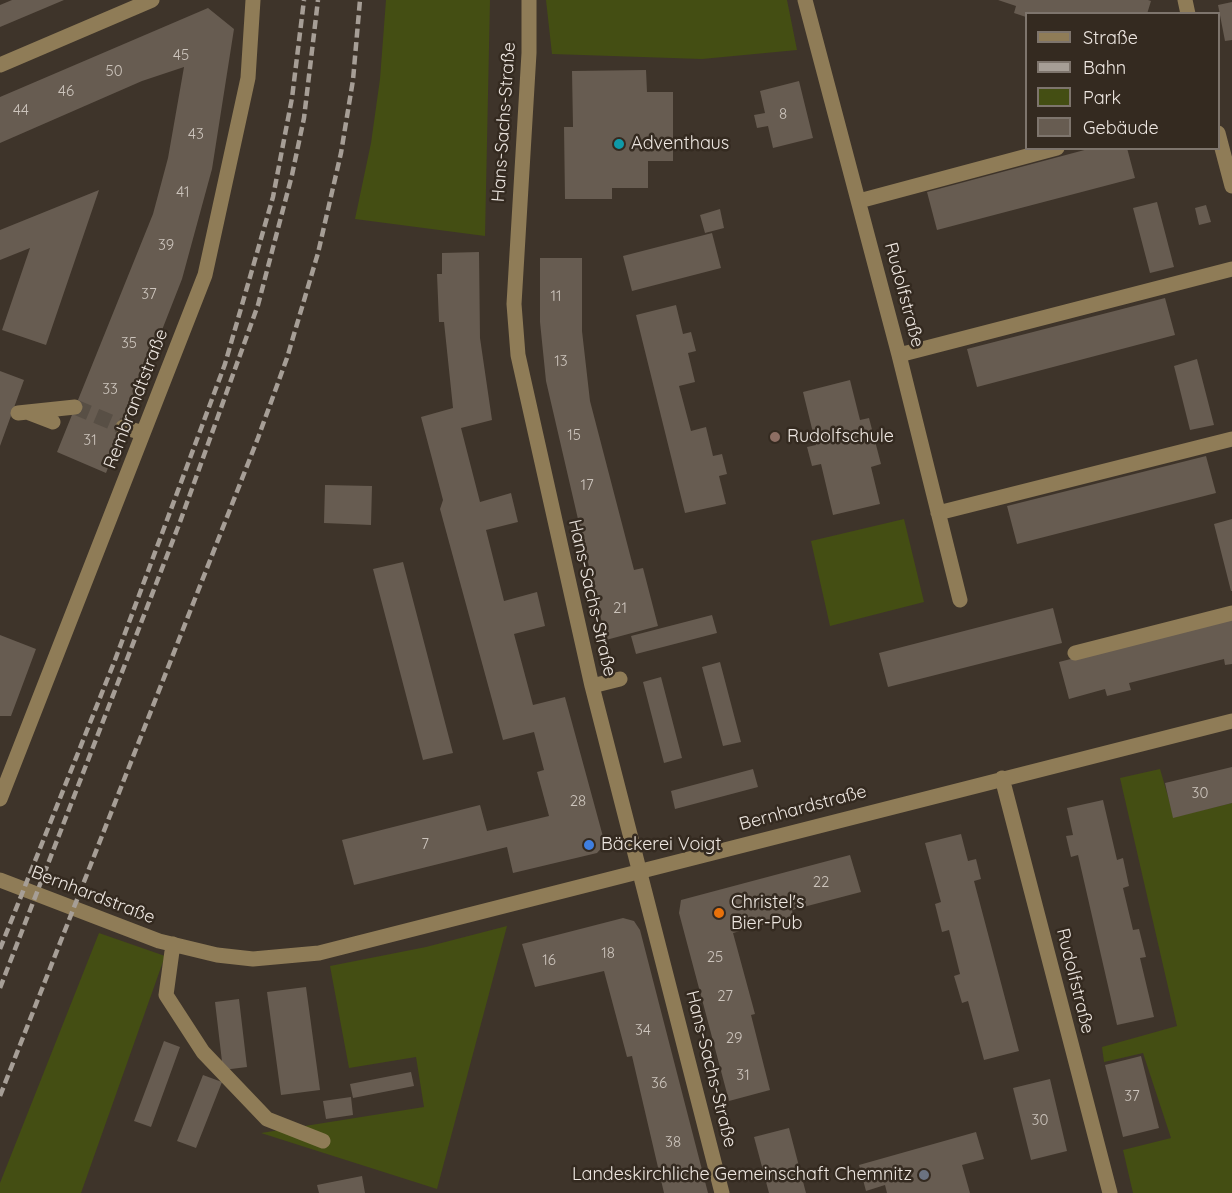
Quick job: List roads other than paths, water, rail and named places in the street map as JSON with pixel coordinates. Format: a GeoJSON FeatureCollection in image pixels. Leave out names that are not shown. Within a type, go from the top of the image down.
{"type":"FeatureCollection","features":[{"type":"Feature","properties":{"kind":"street"},"geometry":{"type":"LineString","coordinates":[[0,65],[152,0]]}},
{"type":"Feature","properties":{"kind":"street","name":"Rembrandtstraße"},"geometry":{"type":"LineString","coordinates":[[0,798],[206,275],[248,78],[253,0]]}},
{"type":"Feature","properties":{"kind":"street","name":"Hans-Sachs-Straße"},"geometry":{"type":"LineString","coordinates":[[529,0],[529,53],[514,304],[518,355],[592,686],[722,1193]]}},
{"type":"Feature","properties":{"kind":"street","name":"Rudolfstraße"},"geometry":{"type":"LineString","coordinates":[[806,0],[899,355],[960,600]]}},
{"type":"Feature","properties":{"kind":"street"},"geometry":{"type":"LineString","coordinates":[[1220,141],[1232,186]]}},
{"type":"Feature","properties":{"kind":"street"},"geometry":{"type":"LineString","coordinates":[[859,201],[1050,150]]}},
{"type":"Feature","properties":{"kind":"street"},"geometry":{"type":"LineString","coordinates":[[899,355],[1232,269]]}},
{"type":"Feature","properties":{"kind":"street"},"geometry":{"type":"LineString","coordinates":[[53,422],[22,413],[75,407]]}},
{"type":"Feature","properties":{"kind":"street"},"geometry":{"type":"LineString","coordinates":[[123,427],[143,433]]}},
{"type":"Feature","properties":{"kind":"street"},"geometry":{"type":"LineString","coordinates":[[938,513],[1232,439]]}},
{"type":"Feature","properties":{"kind":"street"},"geometry":{"type":"LineString","coordinates":[[1075,653],[1232,613]]}},
{"type":"Feature","properties":{"kind":"street"},"geometry":{"type":"LineString","coordinates":[[592,686],[620,679]]}},
{"type":"Feature","properties":{"kind":"street","name":"Bernhardstraße"},"geometry":{"type":"LineString","coordinates":[[2,880],[173,944],[217,955],[253,959],[319,953],[1232,721]]}},
{"type":"Feature","properties":{"kind":"street","name":"Rudolfstraße"},"geometry":{"type":"LineString","coordinates":[[1002,778],[1110,1193]]}},
{"type":"Feature","properties":{"kind":"street"},"geometry":{"type":"LineString","coordinates":[[173,944],[166,995],[203,1052],[267,1119],[323,1141]]}},
{"type":"Feature","properties":{"kind":"tunnel"},"geometry":{"type":"LineString","coordinates":[[75,407],[123,427]]}},
{"type":"Feature","properties":{"kind":"railway"},"geometry":{"type":"LineString","coordinates":[[0,949],[115,660],[225,364],[273,197],[292,98],[304,0]]}},
{"type":"Feature","properties":{"kind":"railway"},"geometry":{"type":"LineString","coordinates":[[0,988],[180,522],[258,305],[292,175],[304,118],[318,0]]}},
{"type":"Feature","properties":{"kind":"railway"},"geometry":{"type":"LineString","coordinates":[[0,1096],[258,438],[287,358],[318,253],[341,153],[353,80],[360,0]]}},
{"type":"Feature","properties":{"kind":"place","name":"Adventhaus"},"geometry":{"type":"Point","coordinates":[619,144]}},
{"type":"Feature","properties":{"kind":"place","name":"Rudolfschule"},"geometry":{"type":"Point","coordinates":[775,437]}},
{"type":"Feature","properties":{"kind":"place","name":"Bäckerei Voigt"},"geometry":{"type":"Point","coordinates":[589,845]}},
{"type":"Feature","properties":{"kind":"place","name":"Christel's Bier-Pub"},"geometry":{"type":"Point","coordinates":[719,913]}},
{"type":"Feature","properties":{"kind":"place","name":"Landeskirchliche Gemeinschaft Chemnitz"},"geometry":{"type":"Point","coordinates":[924,1175]}}]}
